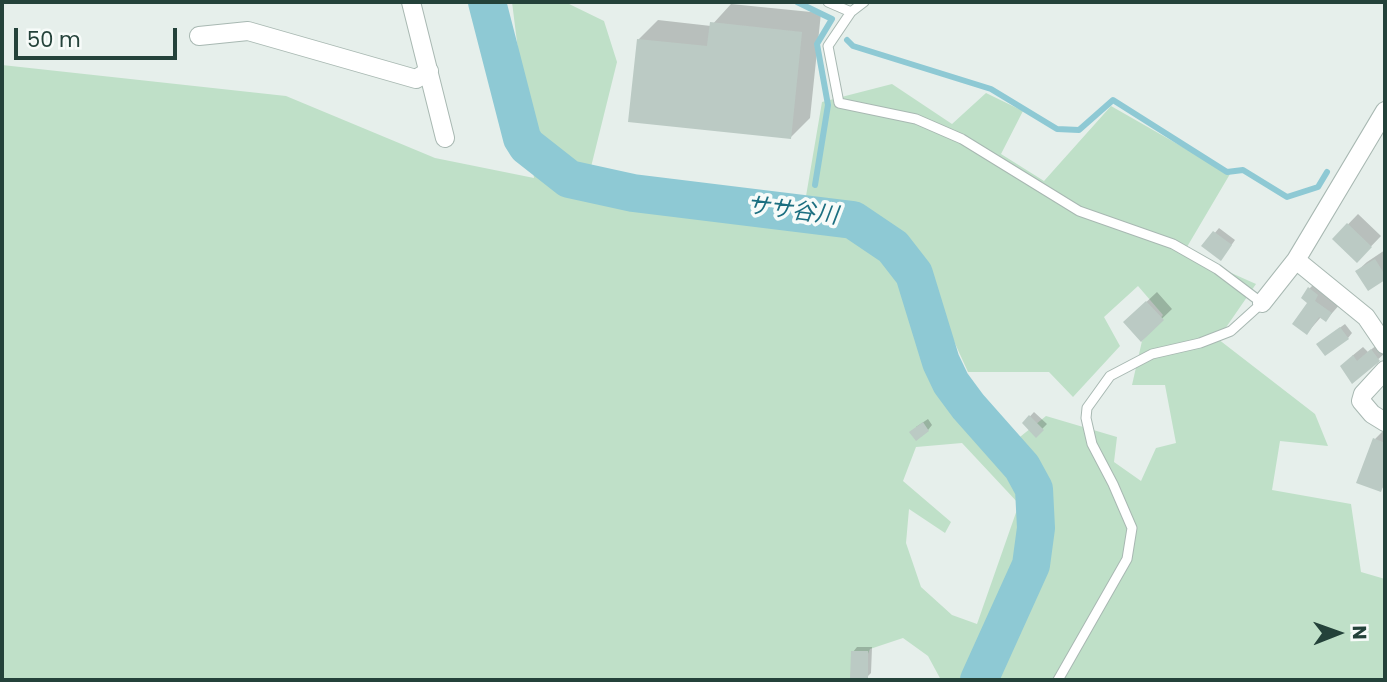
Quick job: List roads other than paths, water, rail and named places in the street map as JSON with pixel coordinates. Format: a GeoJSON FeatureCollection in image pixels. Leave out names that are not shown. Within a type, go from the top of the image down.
{"type":"FeatureCollection","features":[{"type":"Feature","properties":{"kind":"street"},"geometry":{"type":"LineString","coordinates":[[411,2],[445,138]]}},
{"type":"Feature","properties":{"kind":"street"},"geometry":{"type":"LineString","coordinates":[[199,36],[248,30],[416,79],[429,72]]}},
{"type":"Feature","properties":{"kind":"street"},"geometry":{"type":"LineString","coordinates":[[1262,303],[1296,260],[1385,111]]}},
{"type":"Feature","properties":{"kind":"street"},"geometry":{"type":"LineString","coordinates":[[1296,260],[1366,317],[1385,345]]}},
{"type":"Feature","properties":{"kind":"street"},"geometry":{"type":"LineString","coordinates":[[1385,370],[1363,394],[1361,401],[1371,414],[1385,422]]}},
{"type":"Feature","properties":{"kind":"lane"},"geometry":{"type":"LineString","coordinates":[[828,2],[851,12]]}},
{"type":"Feature","properties":{"kind":"lane"},"geometry":{"type":"LineString","coordinates":[[864,2],[851,12],[828,46],[839,103],[916,119],[962,139],[1079,211],[1173,244],[1217,270],[1262,303],[1231,331],[1200,344],[1152,354],[1110,376],[1087,408],[1086,418],[1092,444],[1132,528],[1127,559],[1058,680]]}},
{"type":"Feature","properties":{"kind":"waterway","name":"ササ谷川"},"geometry":{"type":"LineString","coordinates":[[487,2],[522,138],[527,146],[569,179],[633,193],[853,220],[893,247],[914,274],[941,362],[951,383],[1022,467],[1034,489],[1036,528],[1031,565],[979,680]]}},
{"type":"Feature","properties":{"kind":"waterway"},"geometry":{"type":"LineString","coordinates":[[797,2],[832,19],[817,44],[828,105],[815,185]]}},
{"type":"Feature","properties":{"kind":"waterway"},"geometry":{"type":"LineString","coordinates":[[847,40],[853,46],[991,89],[1057,129],[1079,130],[1113,100],[1227,172],[1243,170],[1287,197],[1318,187],[1327,172]]}}]}
